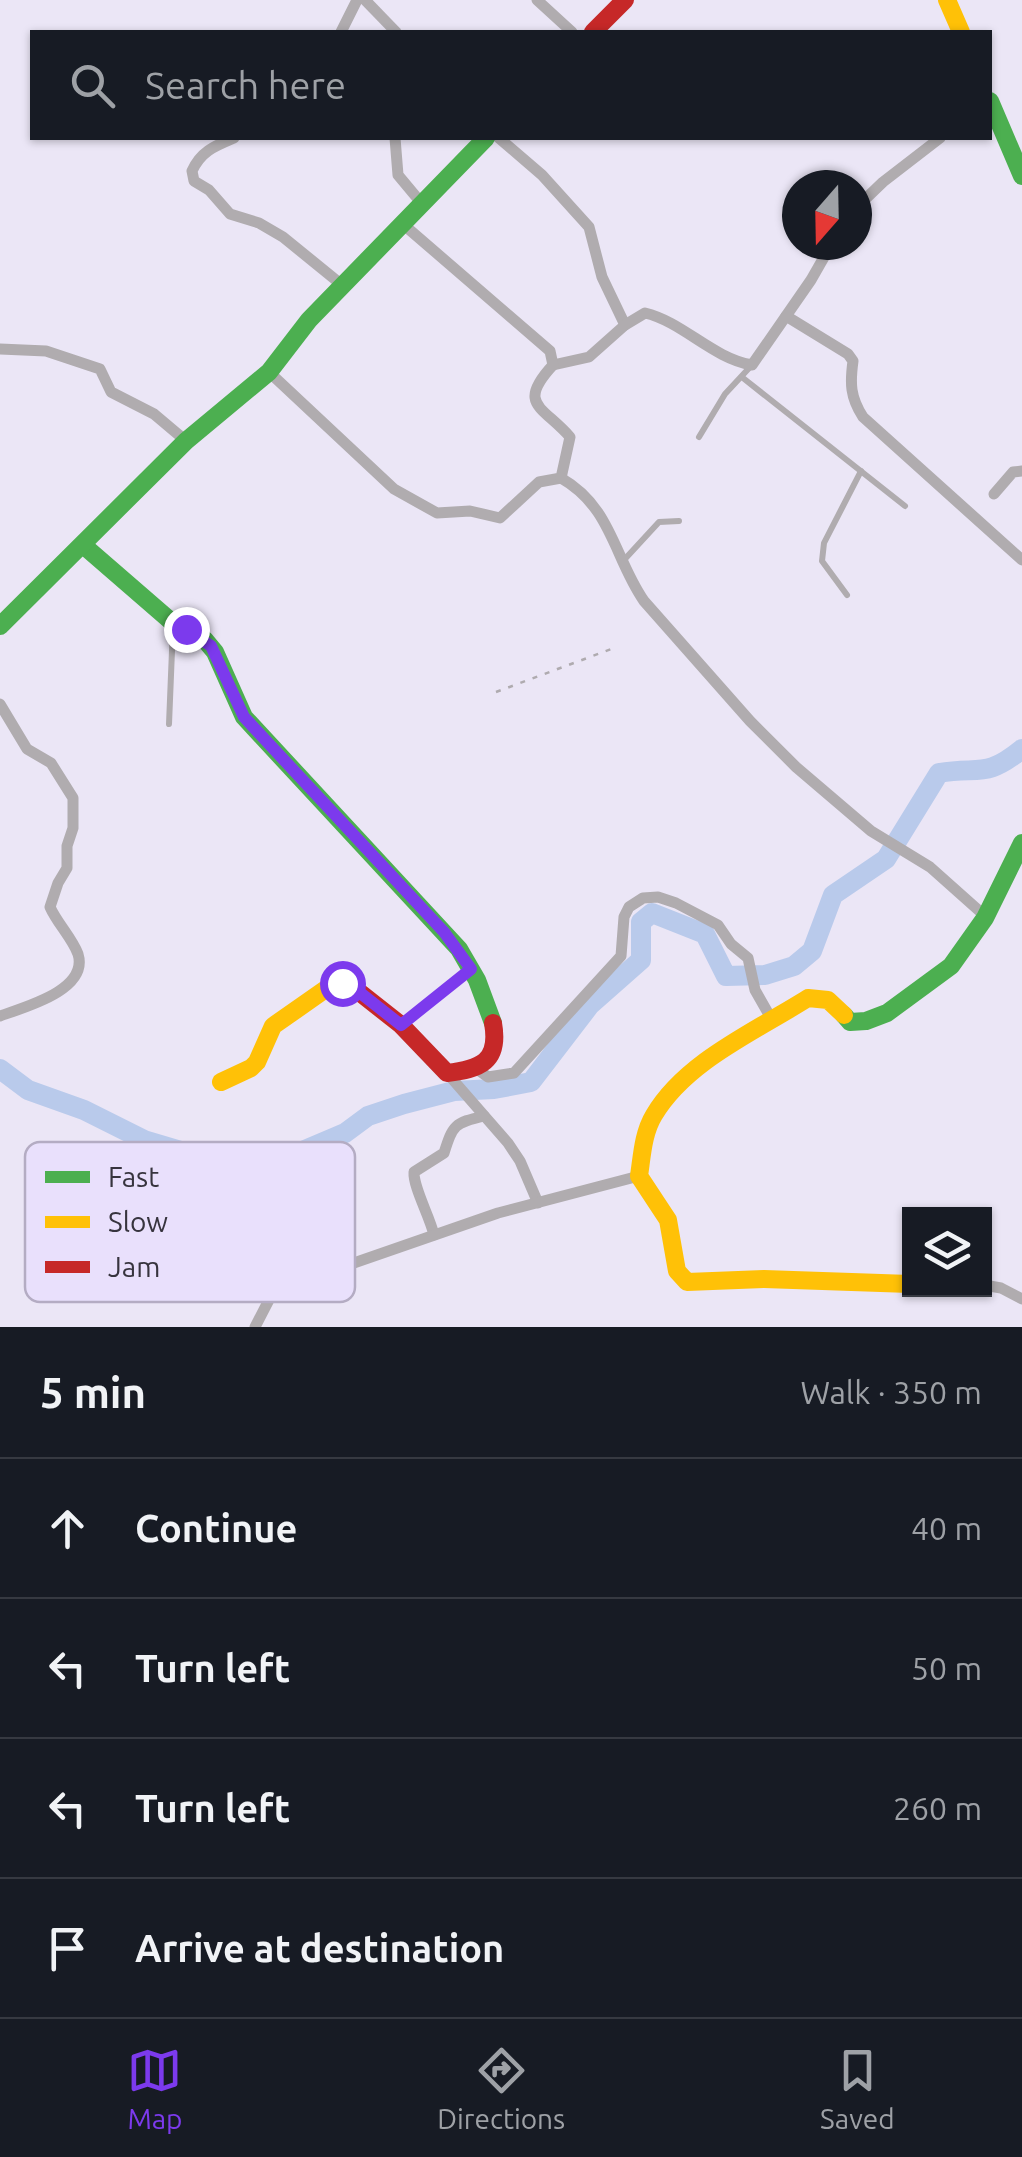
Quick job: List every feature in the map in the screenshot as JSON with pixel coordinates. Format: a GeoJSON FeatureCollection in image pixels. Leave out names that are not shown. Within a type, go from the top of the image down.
{"type":"FeatureCollection","features":[{"type":"Feature","properties":{"kind":"street"},"geometry":{"type":"LineString","coordinates":[[342,30],[357,0]]}},
{"type":"Feature","properties":{"kind":"street"},"geometry":{"type":"LineString","coordinates":[[366,0],[394,30]]}},
{"type":"Feature","properties":{"kind":"street"},"geometry":{"type":"LineString","coordinates":[[537,0],[570,30]]}},
{"type":"Feature","properties":{"kind":"street"},"geometry":{"type":"LineString","coordinates":[[595,30],[625,0]]}},
{"type":"Feature","properties":{"kind":"street"},"geometry":{"type":"LineString","coordinates":[[947,0],[960,30]]}},
{"type":"Feature","properties":{"kind":"street"},"geometry":{"type":"LineString","coordinates":[[992,108],[1022,176]]}},
{"type":"Feature","properties":{"kind":"street"},"geometry":{"type":"LineString","coordinates":[[228,140],[202,155],[192,171],[194,181],[209,190],[230,214],[283,237],[342,285]]}},
{"type":"Feature","properties":{"kind":"street"},"geometry":{"type":"LineString","coordinates":[[395,140],[398,174],[423,205]]}},
{"type":"Feature","properties":{"kind":"street"},"geometry":{"type":"LineString","coordinates":[[0,626],[186,441],[269,372],[309,320],[484,140]]}},
{"type":"Feature","properties":{"kind":"street"},"geometry":{"type":"LineString","coordinates":[[501,140],[542,175],[589,226],[602,277],[625,324]]}},
{"type":"Feature","properties":{"kind":"street"},"geometry":{"type":"LineString","coordinates":[[872,193],[937,140]]}},
{"type":"Feature","properties":{"kind":"street"},"geometry":{"type":"LineString","coordinates":[[404,225],[541,341],[550,350],[553,364]]}},
{"type":"Feature","properties":{"kind":"street"},"geometry":{"type":"LineString","coordinates":[[561,478],[570,438],[533,398],[536,385],[553,364],[589,357],[625,324],[644,313],[752,365],[821,260]]}},
{"type":"Feature","properties":{"kind":"street"},"geometry":{"type":"LineString","coordinates":[[786,316],[848,354],[854,361],[849,382],[852,395],[863,416],[1022,560]]}},
{"type":"Feature","properties":{"kind":"street"},"geometry":{"type":"LineString","coordinates":[[0,350],[46,351],[100,368],[111,392],[154,414],[186,441]]}},
{"type":"Feature","properties":{"kind":"street"},"geometry":{"type":"LineString","coordinates":[[269,372],[394,489],[436,513],[470,512],[500,518],[539,482],[561,478],[579,490],[618,546],[631,583],[661,624],[750,721],[817,786],[876,834],[926,864],[985,916]]}},
{"type":"Feature","properties":{"kind":"street"},"geometry":{"type":"LineString","coordinates":[[994,494],[1013,472],[1022,470]]}},
{"type":"Feature","properties":{"kind":"street"},"geometry":{"type":"LineString","coordinates":[[83,545],[173,623],[197,634],[211,646],[244,717],[444,932],[471,969],[495,1047],[477,1069],[447,1073]]}},
{"type":"Feature","properties":{"kind":"street"},"geometry":{"type":"LineString","coordinates":[[0,704],[27,749],[52,763],[73,798],[74,828],[67,846],[68,868],[50,907],[77,951],[80,970],[64,988],[0,1016]]}},
{"type":"Feature","properties":{"kind":"street"},"geometry":{"type":"LineString","coordinates":[[902,1284],[764,1279],[687,1282],[676,1271],[668,1220],[639,1176],[654,1114],[678,1084],[808,998],[821,996],[838,1006],[850,1022],[880,1018],[954,963],[985,916],[1022,842]]}},
{"type":"Feature","properties":{"kind":"street"},"geometry":{"type":"LineString","coordinates":[[477,1069],[488,1077],[514,1072],[621,956],[624,917],[629,907],[642,898],[658,897],[718,925],[727,940],[748,958],[756,990],[772,1020]]}},
{"type":"Feature","properties":{"kind":"street"},"geometry":{"type":"LineString","coordinates":[[222,1082],[257,1062],[273,1026],[332,985],[349,984],[401,1025],[460,1088],[520,1161],[538,1203]]}},
{"type":"Feature","properties":{"kind":"street"},"geometry":{"type":"LineString","coordinates":[[434,1235],[426,1204],[413,1182],[414,1172],[444,1152],[448,1132],[455,1125],[484,1116]]}},
{"type":"Feature","properties":{"kind":"street"},"geometry":{"type":"LineString","coordinates":[[355,1261],[538,1203],[639,1176]]}},
{"type":"Feature","properties":{"kind":"street"},"geometry":{"type":"LineString","coordinates":[[992,1287],[1022,1299]]}},
{"type":"Feature","properties":{"kind":"street"},"geometry":{"type":"LineString","coordinates":[[255,1327],[268,1302]]}},
{"type":"Feature","properties":{"kind":"lane"},"geometry":{"type":"LineString","coordinates":[[699,436],[725,394],[744,378],[752,365]]}},
{"type":"Feature","properties":{"kind":"lane"},"geometry":{"type":"LineString","coordinates":[[744,378],[905,506]]}},
{"type":"Feature","properties":{"kind":"lane"},"geometry":{"type":"LineString","coordinates":[[848,595],[822,560],[824,544],[861,471]]}},
{"type":"Feature","properties":{"kind":"lane"},"geometry":{"type":"LineString","coordinates":[[623,561],[659,522],[679,522]]}},
{"type":"Feature","properties":{"kind":"lane"},"geometry":{"type":"LineString","coordinates":[[169,724],[173,623]]}},
{"type":"Feature","properties":{"kind":"lane"},"geometry":{"type":"LineString","coordinates":[[401,1025],[471,969]]}},
{"type":"Feature","properties":{"kind":"path"},"geometry":{"type":"LineString","coordinates":[[496,692],[614,648]]}},
{"type":"Feature","properties":{"kind":"waterway"},"geometry":{"type":"LineString","coordinates":[[324,1142],[368,1116],[404,1104],[454,1091],[531,1082],[590,1005],[641,960],[641,922],[652,913],[705,934],[726,976],[765,975],[794,966],[812,951],[833,895],[886,859],[939,773],[990,768],[1022,749]]}},
{"type":"Feature","properties":{"kind":"waterway"},"geometry":{"type":"LineString","coordinates":[[0,1069],[28,1090],[84,1110],[151,1142]]}},
{"type":"Feature","properties":{"kind":"traffic: fast"},"geometry":{"type":"LineString","coordinates":[[992,106],[1022,176]]}},
{"type":"Feature","properties":{"kind":"traffic: fast"},"geometry":{"type":"LineString","coordinates":[[0,626],[186,441],[269,372],[309,320],[484,140]]}},
{"type":"Feature","properties":{"kind":"traffic: fast"},"geometry":{"type":"LineString","coordinates":[[83,545],[173,623],[205,640],[215,652],[244,717],[459,949],[477,980],[493,1023]]}},
{"type":"Feature","properties":{"kind":"traffic: fast"},"geometry":{"type":"LineString","coordinates":[[844,1015],[850,1022],[887,1013],[951,966],[985,918],[1022,843]]}},
{"type":"Feature","properties":{"kind":"traffic: slow"},"geometry":{"type":"LineString","coordinates":[[947,0],[960,30]]}},
{"type":"Feature","properties":{"kind":"traffic: slow"},"geometry":{"type":"LineString","coordinates":[[221,1082],[251,1068],[273,1026],[330,986]]}},
{"type":"Feature","properties":{"kind":"traffic: slow"},"geometry":{"type":"LineString","coordinates":[[844,1015],[828,1000],[808,998],[703,1063],[668,1096],[650,1122],[639,1176],[668,1220],[677,1271],[687,1282],[764,1279],[902,1284]]}},
{"type":"Feature","properties":{"kind":"traffic: jam"},"geometry":{"type":"LineString","coordinates":[[595,30],[625,0]]}},
{"type":"Feature","properties":{"kind":"traffic: jam"},"geometry":{"type":"LineString","coordinates":[[330,986],[349,984],[401,1025],[447,1073],[485,1061],[493,1047],[493,1023]]}},
{"type":"Feature","properties":{"kind":"route"},"geometry":{"type":"LineString","coordinates":[[186,629],[211,646],[244,717],[459,948],[471,969],[401,1025],[349,984],[342,983]]}}]}
